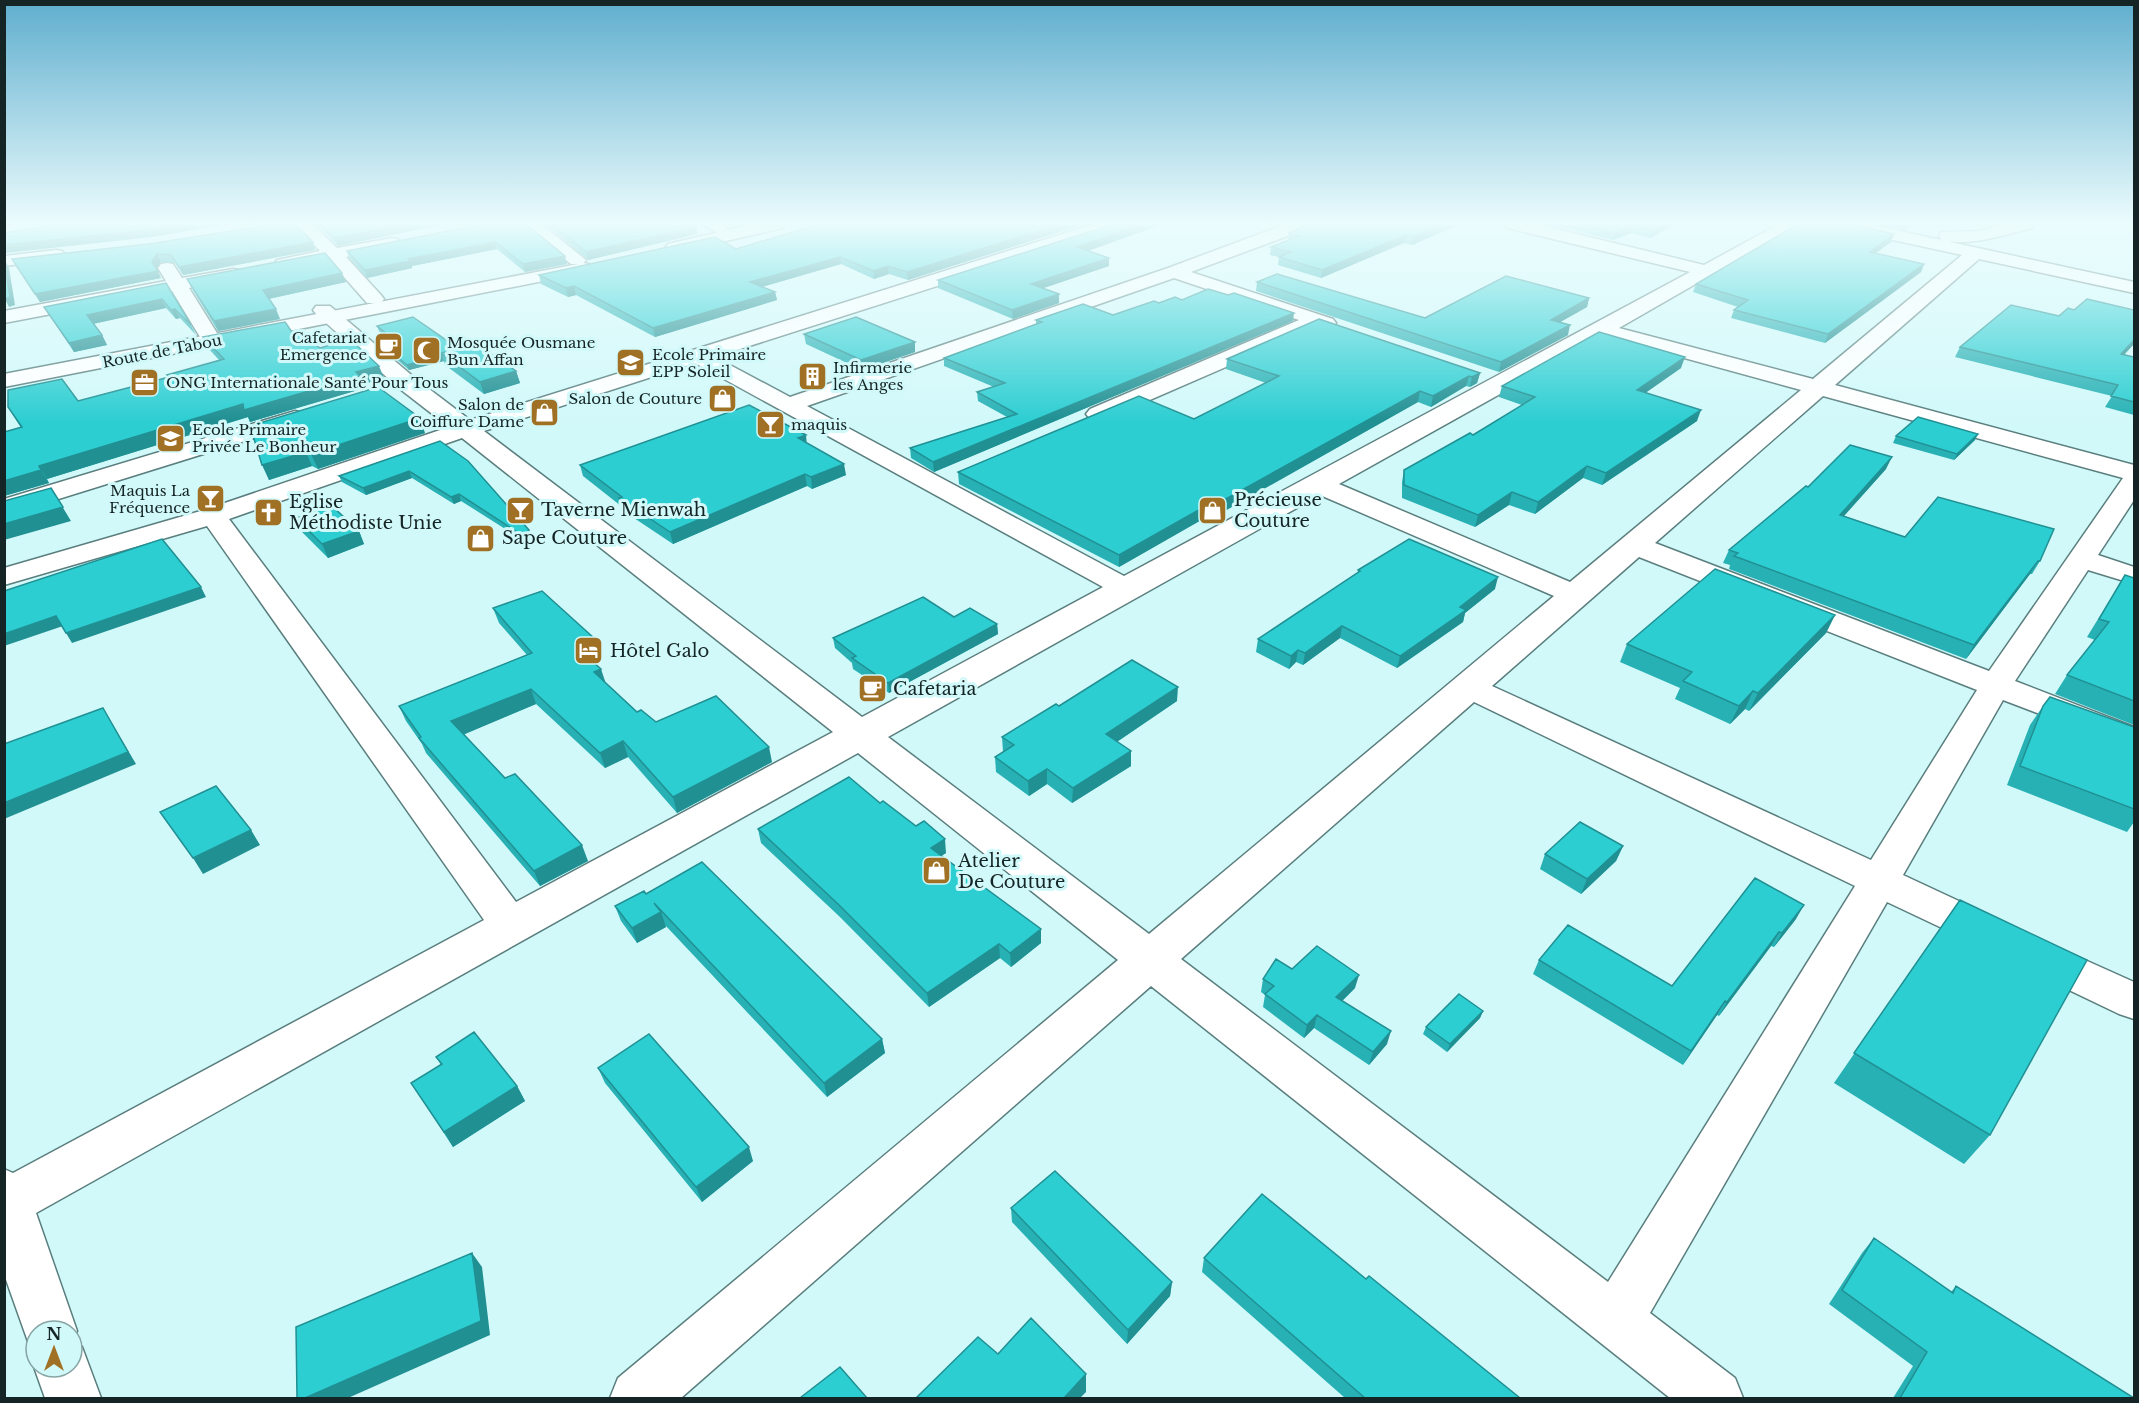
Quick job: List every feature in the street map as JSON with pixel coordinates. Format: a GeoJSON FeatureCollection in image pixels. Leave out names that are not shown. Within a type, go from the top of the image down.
{"type":"FeatureCollection","features":[{"type":"Feature","properties":{"kind":"street"},"geometry":{"type":"LineString","coordinates":[[4,317],[149,289]]}},
{"type":"Feature","properties":{"kind":"street"},"geometry":{"type":"LineString","coordinates":[[181,289],[207,333]]}},
{"type":"Feature","properties":{"kind":"street"},"geometry":{"type":"LineString","coordinates":[[365,289],[374,299]]}},
{"type":"Feature","properties":{"kind":"street","name":"Route de Tabou"},"geometry":{"type":"LineString","coordinates":[[4,370],[207,333],[328,314],[374,299],[424,289]]}},
{"type":"Feature","properties":{"kind":"street","name":"Route de Tabou"},"geometry":{"type":"LineString","coordinates":[[4,381],[451,289]]}},
{"type":"Feature","properties":{"kind":"street"},"geometry":{"type":"LineString","coordinates":[[4,577],[213,516],[466,429],[909,289]]}},
{"type":"Feature","properties":{"kind":"street"},"geometry":{"type":"LineString","coordinates":[[787,405],[1123,289]]}},
{"type":"Feature","properties":{"kind":"street"},"geometry":{"type":"LineString","coordinates":[[1226,289],[1339,328]]}},
{"type":"Feature","properties":{"kind":"street"},"geometry":{"type":"LineString","coordinates":[[46,1319],[6,1200],[1127,589],[1316,484],[1492,379],[1601,329],[1674,289]]}},
{"type":"Feature","properties":{"kind":"street"},"geometry":{"type":"LineString","coordinates":[[638,1398],[1933,289]]}},
{"type":"Feature","properties":{"kind":"street"},"geometry":{"type":"LineString","coordinates":[[328,314],[396,388],[466,429],[1715,1398]]}},
{"type":"Feature","properties":{"kind":"street"},"geometry":{"type":"LineString","coordinates":[[1076,423],[1317,320]]}},
{"type":"Feature","properties":{"kind":"street"},"geometry":{"type":"LineString","coordinates":[[1601,329],[2134,473]]}},
{"type":"Feature","properties":{"kind":"street"},"geometry":{"type":"LineString","coordinates":[[698,356],[787,405],[944,479],[1127,589]]}},
{"type":"Feature","properties":{"kind":"street"},"geometry":{"type":"LineString","coordinates":[[4,508],[318,412]]}},
{"type":"Feature","properties":{"kind":"street"},"geometry":{"type":"LineString","coordinates":[[1615,1321],[1996,685],[2134,481]]}},
{"type":"Feature","properties":{"kind":"street"},"geometry":{"type":"LineString","coordinates":[[1316,484],[1576,595]]}},
{"type":"Feature","properties":{"kind":"street"},"geometry":{"type":"LineString","coordinates":[[213,516],[511,926]]}},
{"type":"Feature","properties":{"kind":"street"},"geometry":{"type":"LineString","coordinates":[[1634,545],[2134,739]]}},
{"type":"Feature","properties":{"kind":"street"},"geometry":{"type":"LineString","coordinates":[[2083,559],[2134,576]]}},
{"type":"Feature","properties":{"kind":"street"},"geometry":{"type":"LineString","coordinates":[[1468,687],[2134,1001]]}},
{"type":"Feature","properties":{"kind":"street"},"geometry":{"type":"LineString","coordinates":[[66,1379],[73,1398]]}},
{"type":"Feature","properties":{"kind":"building"},"geometry":{"type":"Polygon","coordinates":[[[4,289],[9,289],[10,297],[4,299],[4,289]]]}},
{"type":"Feature","properties":{"kind":"building"},"geometry":{"type":"Polygon","coordinates":[[[32,289],[59,289],[35,294],[32,289]]]}},
{"type":"Feature","properties":{"kind":"building"},"geometry":{"type":"Polygon","coordinates":[[[133,289],[170,289],[191,325],[175,309],[171,310],[162,299],[87,315],[102,335],[69,343],[44,307],[133,289]]]}},
{"type":"Feature","properties":{"kind":"building"},"geometry":{"type":"Polygon","coordinates":[[[194,289],[265,289],[263,290],[276,309],[214,321],[194,289]]]}},
{"type":"Feature","properties":{"kind":"building"},"geometry":{"type":"Polygon","coordinates":[[[581,289],[769,289],[775,292],[653,328],[581,289]]]}},
{"type":"Feature","properties":{"kind":"building"},"geometry":{"type":"Polygon","coordinates":[[[961,289],[1046,289],[1059,294],[1012,310],[961,289]]]}},
{"type":"Feature","properties":{"kind":"building"},"geometry":{"type":"Polygon","coordinates":[[[1210,289],[1228,295],[1234,293],[1294,313],[933,462],[910,448],[1017,414],[977,392],[1005,383],[944,358],[1042,322],[1036,320],[1083,304],[1113,315],[1154,301],[1159,303],[1175,297],[1182,300],[1210,289]]]}},
{"type":"Feature","properties":{"kind":"building"},"geometry":{"type":"Polygon","coordinates":[[[1280,289],[1329,289],[1425,318],[1480,289],[1557,289],[1589,298],[1551,320],[1570,325],[1501,362],[1280,289]]]}},
{"type":"Feature","properties":{"kind":"building"},"geometry":{"type":"Polygon","coordinates":[[[1714,289],[1889,289],[1828,334],[1734,310],[1748,300],[1714,289]]]}},
{"type":"Feature","properties":{"kind":"building"},"geometry":{"type":"Polygon","coordinates":[[[2087,299],[2134,310],[2134,340],[2121,354],[2134,357],[2134,402],[2111,396],[2118,385],[1960,347],[2011,305],[2059,316],[2068,308],[2074,310],[2087,299]]]}},
{"type":"Feature","properties":{"kind":"building"},"geometry":{"type":"Polygon","coordinates":[[[413,317],[459,349],[407,365],[376,339],[388,335],[377,326],[413,317]]]}},
{"type":"Feature","properties":{"kind":"building"},"geometry":{"type":"Polygon","coordinates":[[[856,317],[915,342],[861,360],[804,334],[856,317]]]}},
{"type":"Feature","properties":{"kind":"building"},"geometry":{"type":"Polygon","coordinates":[[[1319,319],[1480,373],[1469,376],[1433,396],[1420,391],[1215,505],[1211,503],[1119,555],[958,472],[1139,396],[1194,419],[1279,376],[1227,359],[1319,319]]]}},
{"type":"Feature","properties":{"kind":"building"},"geometry":{"type":"Polygon","coordinates":[[[285,322],[294,335],[300,333],[320,348],[350,339],[379,366],[356,372],[360,376],[244,410],[243,404],[39,466],[41,470],[4,481],[4,432],[22,427],[8,407],[8,390],[62,379],[78,401],[169,377],[167,375],[224,359],[203,337],[285,322]]]}},
{"type":"Feature","properties":{"kind":"building"},"geometry":{"type":"Polygon","coordinates":[[[1599,332],[1685,357],[1637,390],[1701,410],[1606,473],[1587,466],[1538,502],[1512,492],[1478,515],[1404,485],[1404,470],[1470,433],[1473,435],[1535,397],[1502,386],[1599,332]]]}},
{"type":"Feature","properties":{"kind":"building"},"geometry":{"type":"Polygon","coordinates":[[[477,344],[516,371],[480,382],[441,353],[477,344]]]}},
{"type":"Feature","properties":{"kind":"building"},"geometry":{"type":"Polygon","coordinates":[[[378,387],[420,418],[311,454],[306,452],[262,465],[250,426],[378,387]]]}},
{"type":"Feature","properties":{"kind":"building"},"geometry":{"type":"Polygon","coordinates":[[[749,405],[806,435],[798,438],[844,464],[811,477],[805,474],[670,532],[619,498],[622,497],[580,465],[749,405]]]}},
{"type":"Feature","properties":{"kind":"building"},"geometry":{"type":"Polygon","coordinates":[[[1918,417],[1978,434],[1957,454],[1896,436],[1918,417]]]}},
{"type":"Feature","properties":{"kind":"building"},"geometry":{"type":"Polygon","coordinates":[[[440,441],[468,461],[529,530],[523,536],[459,494],[451,497],[409,471],[363,488],[339,476],[440,441]]]}},
{"type":"Feature","properties":{"kind":"building"},"geometry":{"type":"Polygon","coordinates":[[[1850,445],[1892,457],[1840,515],[1905,537],[1938,497],[2054,529],[2040,561],[1974,645],[1734,556],[1738,553],[1729,550],[1806,486],[1808,487],[1850,445]]]}},
{"type":"Feature","properties":{"kind":"building"},"geometry":{"type":"Polygon","coordinates":[[[51,488],[63,507],[4,524],[4,501],[51,488]]]}},
{"type":"Feature","properties":{"kind":"building"},"geometry":{"type":"Polygon","coordinates":[[[332,506],[359,531],[322,544],[296,518],[332,506]]]}},
{"type":"Feature","properties":{"kind":"building"},"geometry":{"type":"Polygon","coordinates":[[[162,539],[201,587],[66,633],[56,616],[4,634],[4,591],[162,539]]]}},
{"type":"Feature","properties":{"kind":"building"},"geometry":{"type":"Polygon","coordinates":[[[1409,539],[1498,577],[1460,607],[1466,610],[1400,656],[1342,626],[1305,653],[1298,650],[1291,656],[1258,639],[1360,571],[1358,570],[1409,539]]]}},
{"type":"Feature","properties":{"kind":"building"},"geometry":{"type":"Polygon","coordinates":[[[1715,569],[1835,615],[1758,693],[1753,691],[1739,706],[1683,681],[1692,672],[1627,644],[1715,569]]]}},
{"type":"Feature","properties":{"kind":"building"},"geometry":{"type":"Polygon","coordinates":[[[2125,575],[2134,578],[2134,701],[2067,675],[2109,622],[2099,619],[2125,575]]]}},
{"type":"Feature","properties":{"kind":"building"},"geometry":{"type":"Polygon","coordinates":[[[542,591],[595,639],[576,647],[601,669],[594,672],[637,712],[641,710],[656,722],[716,696],[769,747],[673,797],[623,741],[600,753],[531,689],[451,721],[505,778],[515,774],[582,845],[534,871],[419,738],[421,737],[399,706],[532,653],[493,608],[542,591]]]}},
{"type":"Feature","properties":{"kind":"building"},"geometry":{"type":"Polygon","coordinates":[[[923,597],[954,617],[970,608],[997,624],[888,683],[852,658],[856,656],[833,638],[923,597]]]}},
{"type":"Feature","properties":{"kind":"building"},"geometry":{"type":"Polygon","coordinates":[[[1132,660],[1178,687],[1106,734],[1131,751],[1073,788],[1047,769],[1028,781],[995,757],[1014,745],[1002,737],[1056,704],[1059,706],[1132,660]]]}},
{"type":"Feature","properties":{"kind":"building"},"geometry":{"type":"Polygon","coordinates":[[[2050,697],[2134,727],[2134,809],[2020,766],[2043,706],[2050,697]]]}},
{"type":"Feature","properties":{"kind":"building"},"geometry":{"type":"Polygon","coordinates":[[[103,708],[128,752],[4,803],[4,744],[103,708]]]}},
{"type":"Feature","properties":{"kind":"building"},"geometry":{"type":"Polygon","coordinates":[[[849,777],[880,803],[883,801],[916,826],[924,821],[945,839],[931,848],[1041,929],[1010,953],[999,944],[927,993],[838,904],[758,829],[849,777]]]}},
{"type":"Feature","properties":{"kind":"building"},"geometry":{"type":"Polygon","coordinates":[[[216,786],[251,830],[193,858],[160,812],[216,786]]]}},
{"type":"Feature","properties":{"kind":"building"},"geometry":{"type":"Polygon","coordinates":[[[1580,822],[1623,846],[1587,879],[1545,854],[1580,822]]]}},
{"type":"Feature","properties":{"kind":"building"},"geometry":{"type":"Polygon","coordinates":[[[702,862],[882,1039],[824,1083],[654,903],[661,912],[632,928],[615,906],[644,891],[646,894],[702,862]]]}},
{"type":"Feature","properties":{"kind":"building"},"geometry":{"type":"Polygon","coordinates":[[[1755,878],[1804,905],[1782,933],[1779,932],[1727,1002],[1725,1001],[1691,1051],[1539,960],[1568,925],[1672,986],[1755,878]]]}},
{"type":"Feature","properties":{"kind":"building"},"geometry":{"type":"Polygon","coordinates":[[[1960,900],[2087,960],[1990,1135],[1854,1053],[1960,900]]]}},
{"type":"Feature","properties":{"kind":"building"},"geometry":{"type":"Polygon","coordinates":[[[1317,946],[1359,975],[1336,997],[1391,1031],[1373,1052],[1317,1015],[1307,1025],[1265,994],[1274,986],[1263,979],[1276,959],[1292,969],[1317,946]]]}},
{"type":"Feature","properties":{"kind":"building"},"geometry":{"type":"Polygon","coordinates":[[[1459,994],[1483,1011],[1450,1044],[1426,1027],[1459,994]]]}},
{"type":"Feature","properties":{"kind":"building"},"geometry":{"type":"Polygon","coordinates":[[[474,1032],[517,1086],[444,1132],[411,1083],[442,1064],[436,1057],[474,1032]]]}},
{"type":"Feature","properties":{"kind":"building"},"geometry":{"type":"Polygon","coordinates":[[[649,1034],[749,1147],[696,1187],[598,1068],[649,1034]]]}},
{"type":"Feature","properties":{"kind":"building"},"geometry":{"type":"Polygon","coordinates":[[[1055,1171],[1172,1282],[1128,1330],[1011,1208],[1055,1171]]]}},
{"type":"Feature","properties":{"kind":"building"},"geometry":{"type":"Polygon","coordinates":[[[1262,1194],[1366,1279],[1369,1276],[1520,1398],[1365,1398],[1204,1258],[1262,1194]]]}},
{"type":"Feature","properties":{"kind":"building"},"geometry":{"type":"Polygon","coordinates":[[[1874,1238],[1953,1293],[1956,1286],[2134,1398],[1900,1398],[1927,1352],[1842,1290],[1874,1238]]]}},
{"type":"Feature","properties":{"kind":"building"},"geometry":{"type":"Polygon","coordinates":[[[472,1253],[481,1321],[305,1398],[297,1398],[296,1327],[472,1253]]]}},
{"type":"Feature","properties":{"kind":"building"},"geometry":{"type":"Polygon","coordinates":[[[1031,1318],[1086,1374],[1064,1398],[916,1398],[978,1337],[998,1354],[1031,1318]]]}},
{"type":"Feature","properties":{"kind":"building"},"geometry":{"type":"Polygon","coordinates":[[[840,1367],[867,1398],[800,1398],[840,1367]]]}},
{"type":"Feature","properties":{"kind":"place","name":"Cafetariat Emergence"},"geometry":{"type":"Point","coordinates":[388,346]}},
{"type":"Feature","properties":{"kind":"place","name":"Mosquée Ousmane Bun Affan"},"geometry":{"type":"Point","coordinates":[426,351]}},
{"type":"Feature","properties":{"kind":"place","name":"Ecole Primaire EPP Soleil"},"geometry":{"type":"Point","coordinates":[631,363]}},
{"type":"Feature","properties":{"kind":"place","name":"Infirmerie les Anges"},"geometry":{"type":"Point","coordinates":[812,376]}},
{"type":"Feature","properties":{"kind":"place","name":"ONG Internationale Santé Pour Tous"},"geometry":{"type":"Point","coordinates":[145,382]}},
{"type":"Feature","properties":{"kind":"place","name":"Salon de Couture"},"geometry":{"type":"Point","coordinates":[723,398]}},
{"type":"Feature","properties":{"kind":"place","name":"Salon de Coiffure Dame"},"geometry":{"type":"Point","coordinates":[545,413]}},
{"type":"Feature","properties":{"kind":"place","name":"maquis"},"geometry":{"type":"Point","coordinates":[770,424]}},
{"type":"Feature","properties":{"kind":"place","name":"Ecole Primaire Privée Le Bonheur"},"geometry":{"type":"Point","coordinates":[171,438]}},
{"type":"Feature","properties":{"kind":"place","name":"Maquis La Fréquence"},"geometry":{"type":"Point","coordinates":[211,499]}},
{"type":"Feature","properties":{"kind":"place","name":"Taverne Mienwah"},"geometry":{"type":"Point","coordinates":[520,510]}},
{"type":"Feature","properties":{"kind":"place","name":"Précieuse Couture"},"geometry":{"type":"Point","coordinates":[1213,510]}},
{"type":"Feature","properties":{"kind":"place","name":"Eglise Méthodiste Unie"},"geometry":{"type":"Point","coordinates":[268,512]}},
{"type":"Feature","properties":{"kind":"place","name":"Sape Couture"},"geometry":{"type":"Point","coordinates":[481,538]}},
{"type":"Feature","properties":{"kind":"place","name":"Hôtel Galo"},"geometry":{"type":"Point","coordinates":[589,651]}},
{"type":"Feature","properties":{"kind":"place","name":"Cafetaria"},"geometry":{"type":"Point","coordinates":[872,689]}},
{"type":"Feature","properties":{"kind":"place","name":"Atelier De Couture"},"geometry":{"type":"Point","coordinates":[937,871]}}]}
